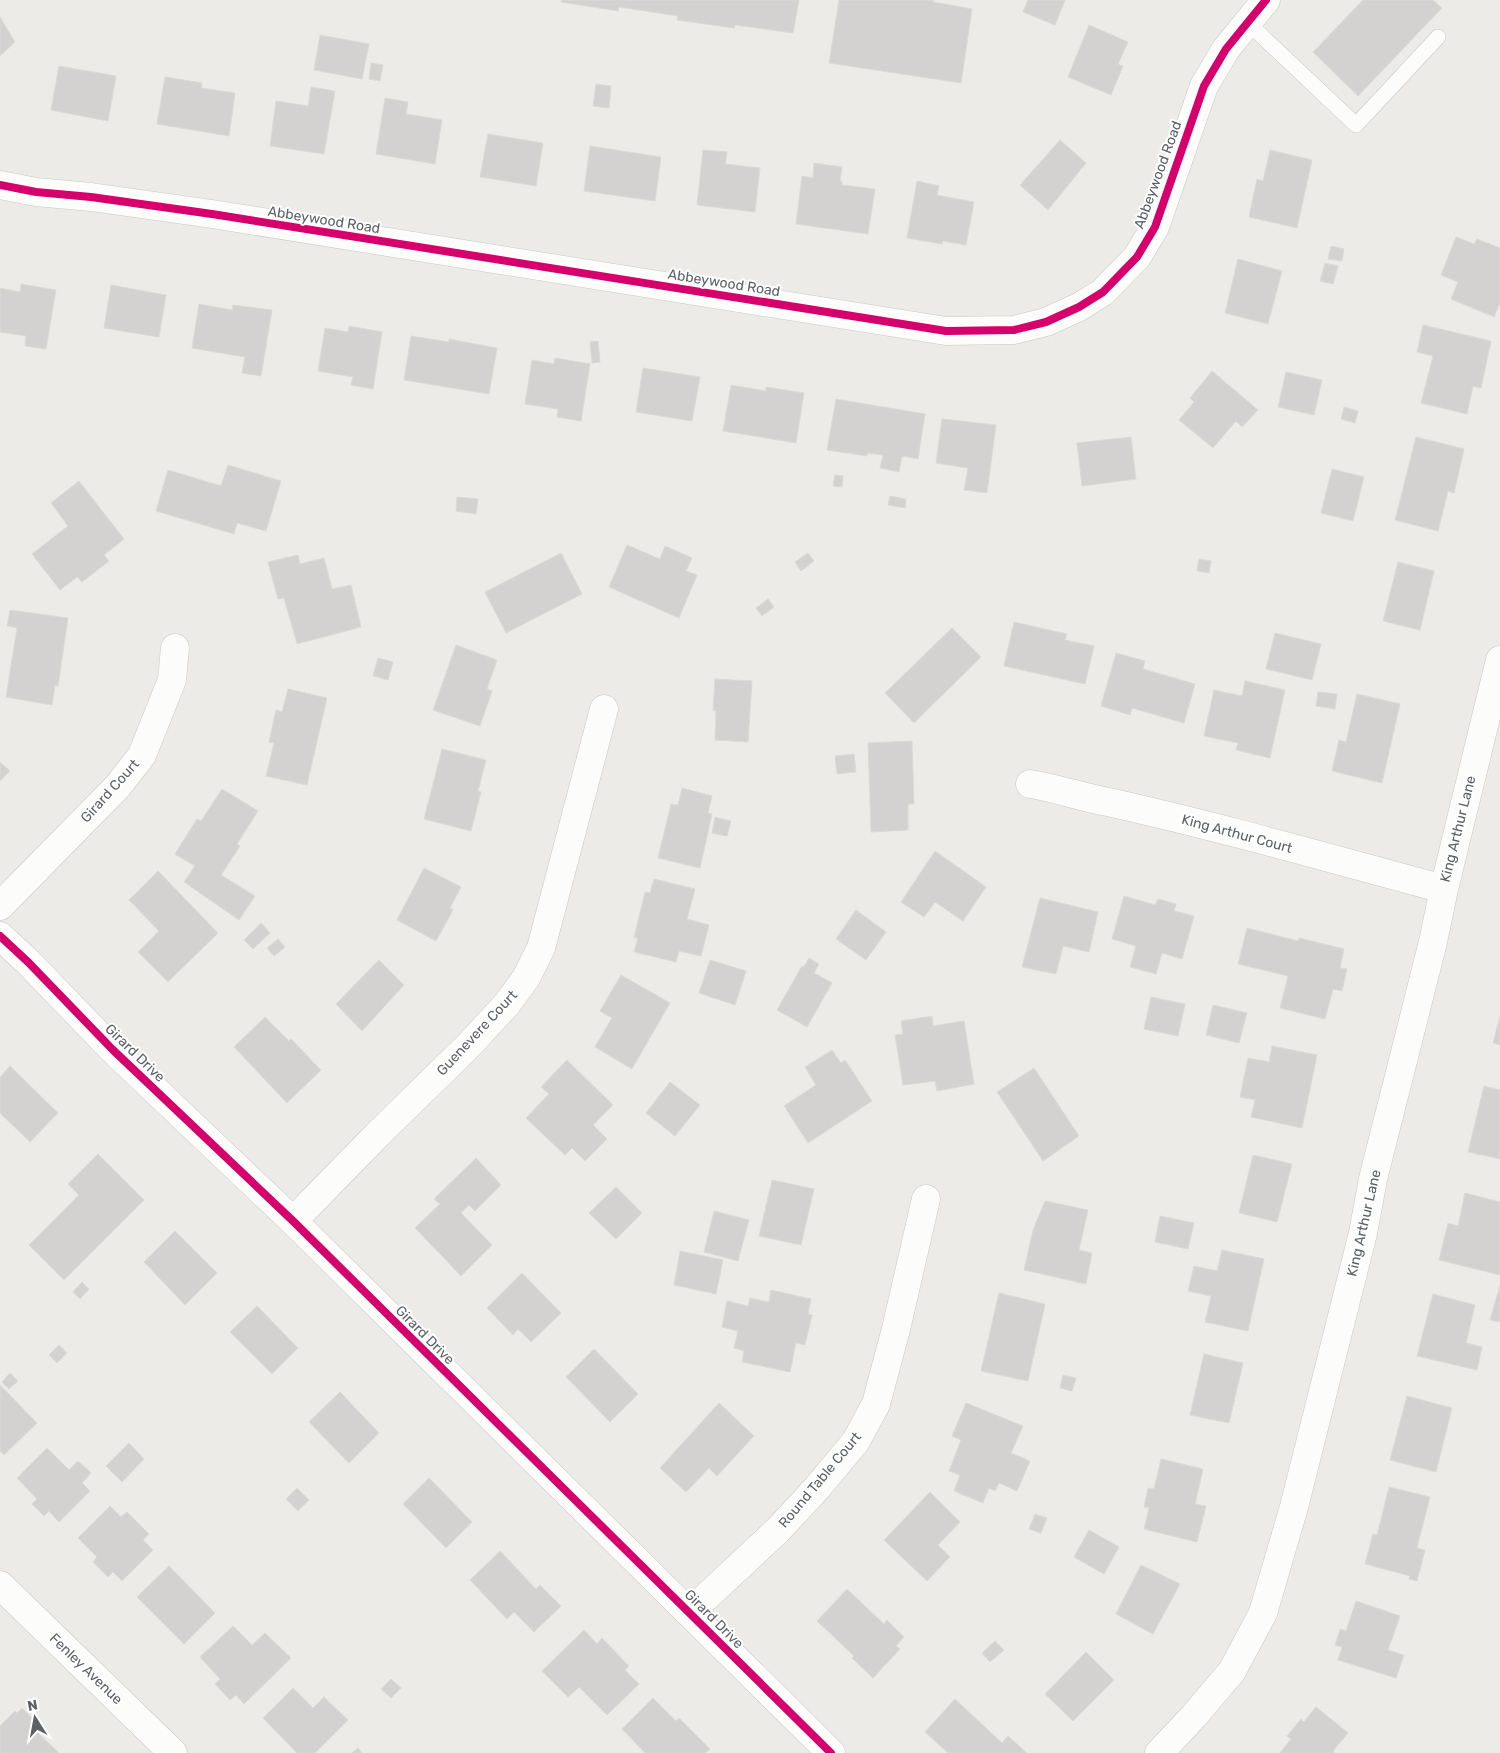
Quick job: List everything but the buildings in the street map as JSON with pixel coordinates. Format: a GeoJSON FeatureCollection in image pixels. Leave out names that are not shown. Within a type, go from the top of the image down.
{"type":"FeatureCollection","features":[{"type":"Feature","properties":{"kind":"street","name":"Abbeywood Road"},"geometry":{"type":"LineString","coordinates":[[0,184],[36,192],[91,196],[222,216],[946,331],[1014,330],[1046,322],[1079,308],[1103,292],[1136,257],[1155,227],[1204,86],[1226,49],[1266,0]]}},
{"type":"Feature","properties":{"kind":"street","name":"Girard Court"},"geometry":{"type":"LineString","coordinates":[[0,906],[118,786],[142,755],[172,680],[174,648]]}},
{"type":"Feature","properties":{"kind":"street","name":"King Arthur Lane"},"geometry":{"type":"LineString","coordinates":[[1159,1753],[1194,1716],[1232,1671],[1262,1614],[1294,1507],[1363,1233],[1373,1179],[1433,942],[1444,889],[1500,660]]}},
{"type":"Feature","properties":{"kind":"street","name":"Guenevere Court"},"geometry":{"type":"LineString","coordinates":[[293,1221],[469,1045],[506,1004],[526,978],[541,948],[604,709]]}},
{"type":"Feature","properties":{"kind":"street","name":"King Arthur Court"},"geometry":{"type":"LineString","coordinates":[[1030,784],[1159,813],[1444,889]]}},
{"type":"Feature","properties":{"kind":"street","name":"Girard Drive"},"geometry":{"type":"LineString","coordinates":[[0,936],[28,962],[113,1050],[293,1221],[547,1474],[832,1753]]}},
{"type":"Feature","properties":{"kind":"street","name":"Round Table Court"},"geometry":{"type":"LineString","coordinates":[[690,1612],[777,1530],[817,1488],[856,1441],[876,1404],[926,1199]]}},
{"type":"Feature","properties":{"kind":"street","name":"Fenley Avenue"},"geometry":{"type":"LineString","coordinates":[[0,1585],[173,1753]]}},
{"type":"Feature","properties":{"kind":"lane"},"geometry":{"type":"LineString","coordinates":[[1248,23],[1356,125],[1438,37]]}},
{"type":"Feature","properties":{"kind":"cycle path"},"geometry":{"type":"LineString","coordinates":[[0,185],[36,192],[91,197],[212,214],[946,331],[1014,330],[1046,322],[1079,307],[1103,292],[1137,257],[1155,227],[1204,86],[1226,49],[1266,0]]}},
{"type":"Feature","properties":{"kind":"cycle path"},"geometry":{"type":"LineString","coordinates":[[0,936],[28,962],[113,1050],[293,1221],[831,1753]]}}]}
